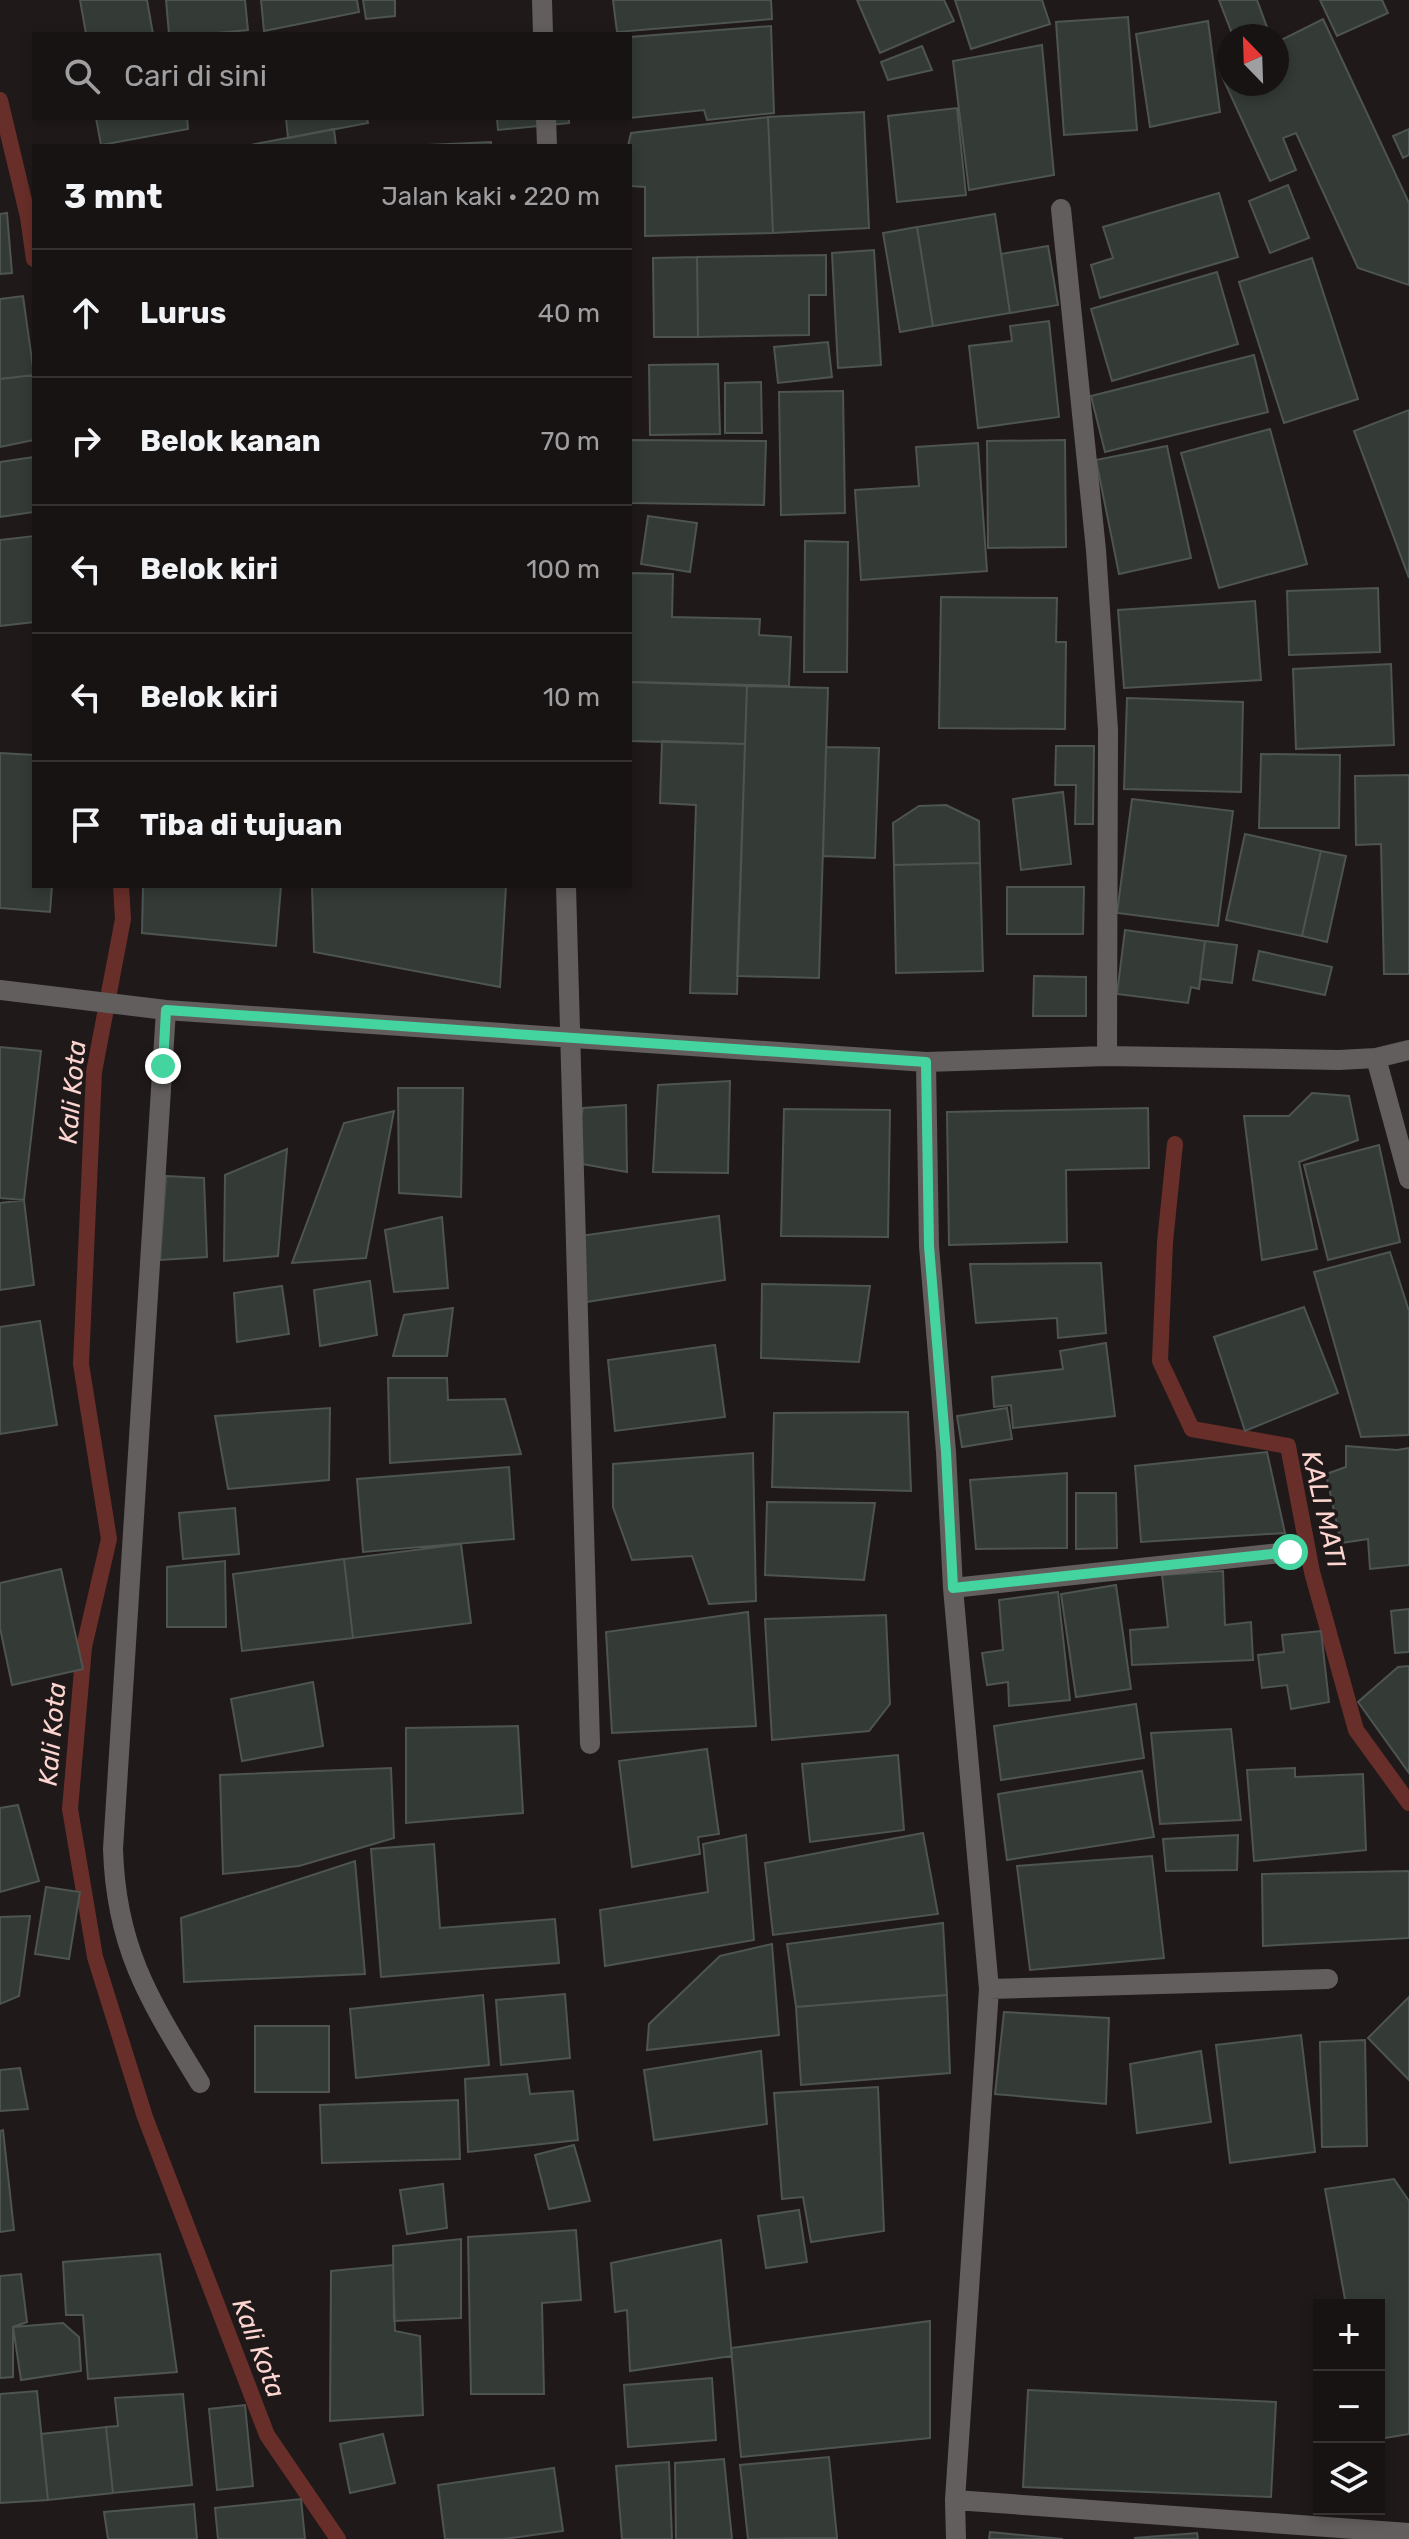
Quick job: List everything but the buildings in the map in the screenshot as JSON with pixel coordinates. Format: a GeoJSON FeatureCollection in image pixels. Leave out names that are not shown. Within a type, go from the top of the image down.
{"type":"FeatureCollection","features":[{"type":"Feature","properties":{"kind":"street"},"geometry":{"type":"LineString","coordinates":[[542,0],[543,32]]}},
{"type":"Feature","properties":{"kind":"street"},"geometry":{"type":"LineString","coordinates":[[546,120],[547,144]]}},
{"type":"Feature","properties":{"kind":"street"},"geometry":{"type":"LineString","coordinates":[[1061,209],[1096,550],[1108,730],[1107,1056]]}},
{"type":"Feature","properties":{"kind":"street"},"geometry":{"type":"LineString","coordinates":[[566,888],[590,1744]]}},
{"type":"Feature","properties":{"kind":"street"},"geometry":{"type":"LineString","coordinates":[[0,990],[166,1010],[926,1062],[1107,1056],[1339,1060],[1376,1058],[1409,1050]]}},
{"type":"Feature","properties":{"kind":"street"},"geometry":{"type":"LineString","coordinates":[[166,1010],[113,1849],[114,1887],[121,1926],[139,1974],[154,2007],[200,2083]]}},
{"type":"Feature","properties":{"kind":"street"},"geometry":{"type":"LineString","coordinates":[[1376,1058],[1409,1179]]}},
{"type":"Feature","properties":{"kind":"street"},"geometry":{"type":"LineString","coordinates":[[926,1062],[929,1246],[946,1452],[953,1588],[989,1989],[955,2500],[956,2539]]}},
{"type":"Feature","properties":{"kind":"street"},"geometry":{"type":"LineString","coordinates":[[953,1588],[1290,1552]]}},
{"type":"Feature","properties":{"kind":"street"},"geometry":{"type":"LineString","coordinates":[[989,1989],[1328,1979]]}},
{"type":"Feature","properties":{"kind":"street"},"geometry":{"type":"LineString","coordinates":[[955,2500],[1409,2533]]}},
{"type":"Feature","properties":{"kind":"waterway","name":"Kali Kota"},"geometry":{"type":"LineString","coordinates":[[0,100],[32,245]]}},
{"type":"Feature","properties":{"kind":"waterway","name":"Kali Kota"},"geometry":{"type":"LineString","coordinates":[[121,888],[123,919],[94,1072],[81,1364],[109,1539],[84,1647],[70,1809],[95,1957],[145,2117],[267,2435],[338,2539]]}},
{"type":"Feature","properties":{"kind":"waterway","name":"KALI MATI"},"geometry":{"type":"LineString","coordinates":[[1175,1144],[1165,1242],[1160,1361],[1192,1429],[1288,1446],[1312,1572],[1356,1730],[1409,1803]]}},
{"type":"Feature","properties":{"kind":"route"},"geometry":{"type":"LineString","coordinates":[[163,1066],[166,1010],[926,1062],[929,1246],[946,1452],[953,1588],[1290,1552]]}}]}
